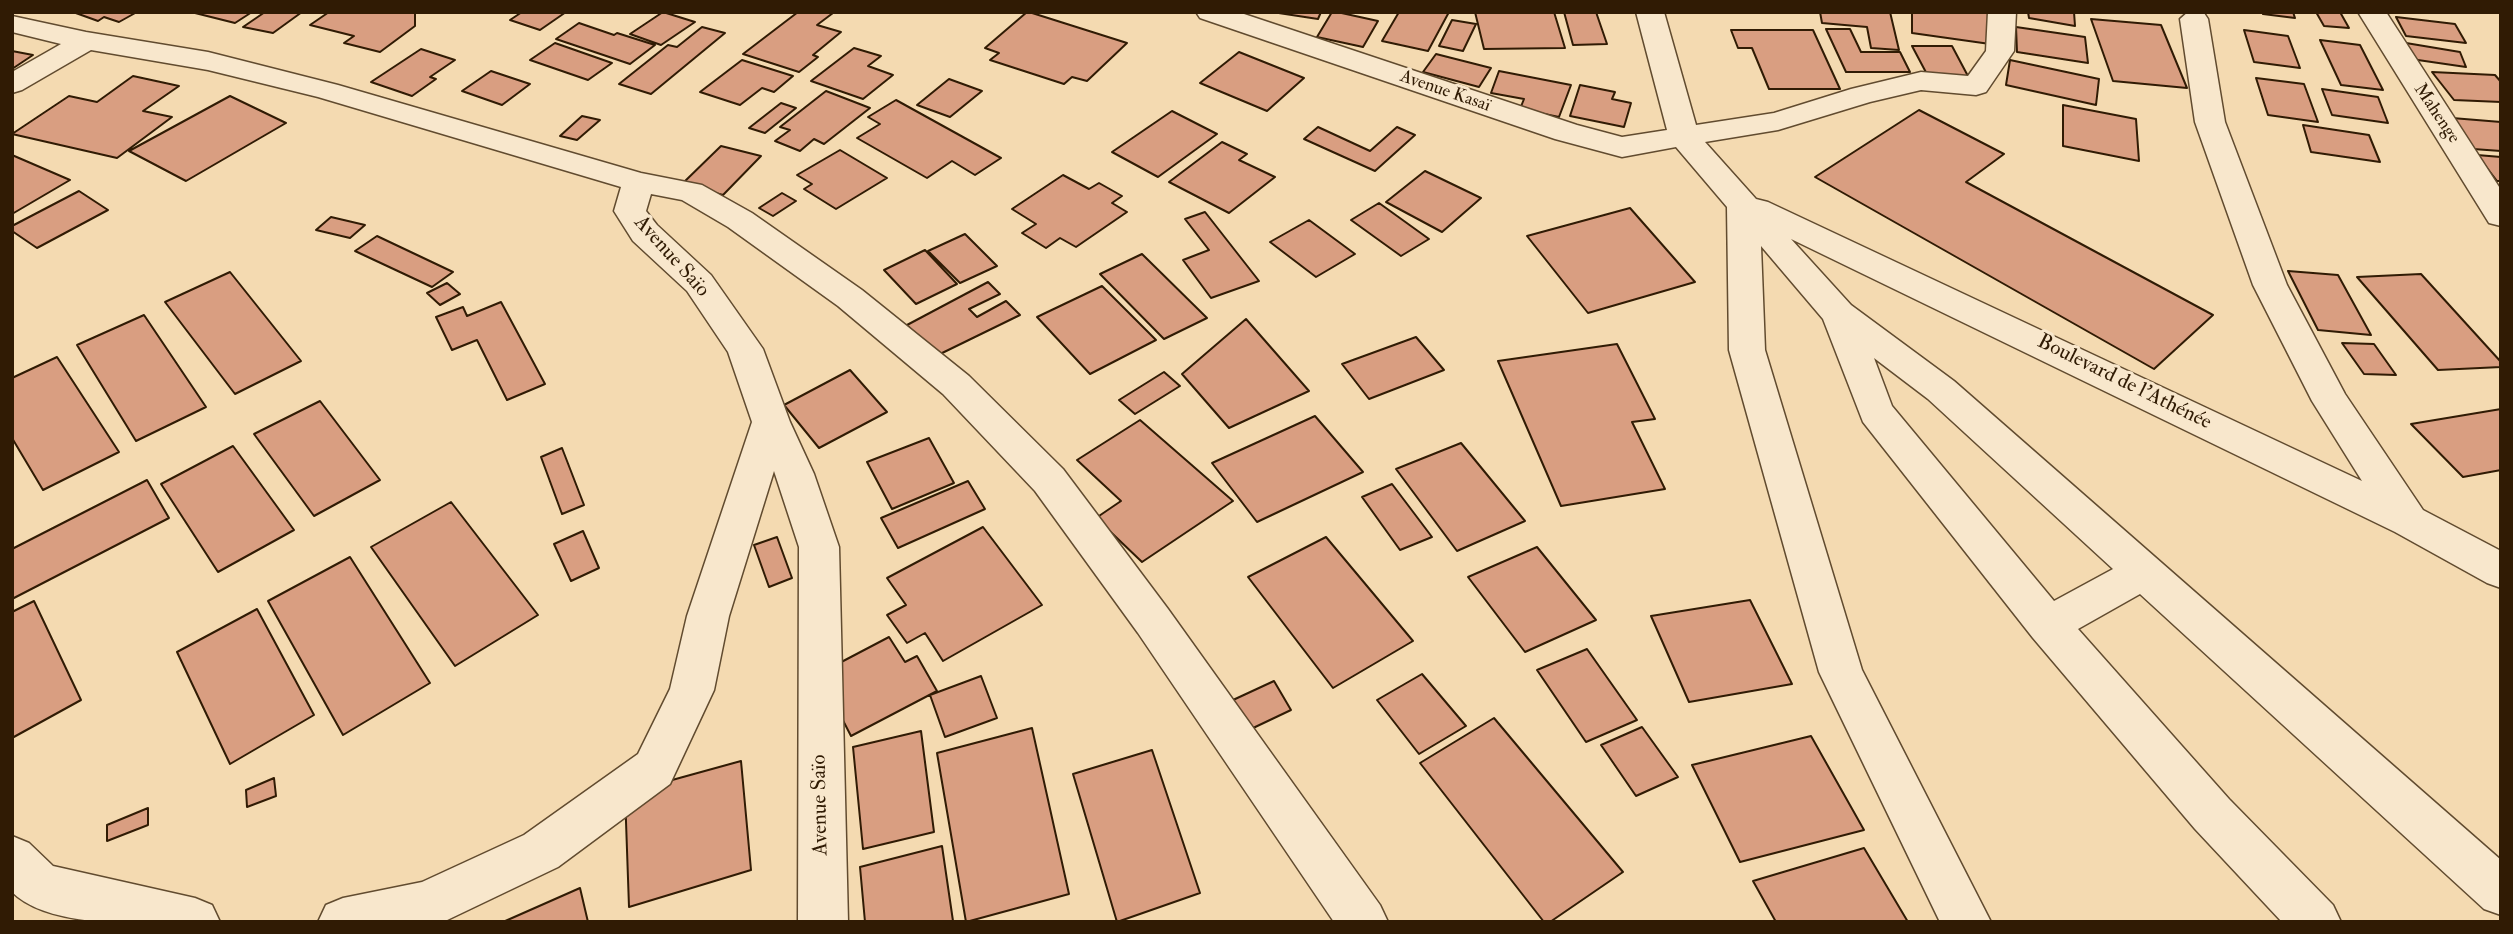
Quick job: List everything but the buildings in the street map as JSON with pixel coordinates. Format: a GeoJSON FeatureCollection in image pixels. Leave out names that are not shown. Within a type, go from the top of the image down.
{"type":"FeatureCollection","features":[{"type":"Feature","properties":{"kind":"street","name":"Avenue Kasaï"},"geometry":{"type":"LineString","coordinates":[[1210,12],[1566,132],[1622,147],[1778,121],[1861,95],[1921,82],[1976,86],[2000,51],[2002,12]]}},
{"type":"Feature","properties":{"kind":"street"},"geometry":{"type":"LineString","coordinates":[[1650,12],[1684,138],[1839,314],[1941,390],[2501,892]]}},
{"type":"Feature","properties":{"kind":"street","name":"Mahenge"},"geometry":{"type":"LineString","coordinates":[[2372,12],[2401,64],[2459,148],[2501,216]]}},
{"type":"Feature","properties":{"kind":"street"},"geometry":{"type":"LineString","coordinates":[[2193,19],[2210,122],[2270,285],[2330,401],[2409,522]]}},
{"type":"Feature","properties":{"kind":"street","name":"Avenue Saïo"},"geometry":{"type":"LineString","coordinates":[[12,24],[86,41],[208,61],[328,91],[638,182],[630,211],[645,233],[699,282],[745,349],[771,422],[795,474],[819,547],[823,922]]}},
{"type":"Feature","properties":{"kind":"street"},"geometry":{"type":"LineString","coordinates":[[12,84],[86,41]]}},
{"type":"Feature","properties":{"kind":"street"},"geometry":{"type":"LineString","coordinates":[[638,182],[691,192],[740,220],[850,298],[965,394],[1049,480],[1153,621],[1363,922]]}},
{"type":"Feature","properties":{"kind":"street"},"geometry":{"type":"LineString","coordinates":[[1743,203],[1747,349],[1840,672],[1966,922]]}},
{"type":"Feature","properties":{"kind":"street","name":"Boulevard de l'Athénée"},"geometry":{"type":"LineString","coordinates":[[1743,203],[2409,522],[2501,571]]}},
{"type":"Feature","properties":{"kind":"street"},"geometry":{"type":"LineString","coordinates":[[1839,314],[1877,412],[2048,625],[2212,814],[2316,922]]}},
{"type":"Feature","properties":{"kind":"street"},"geometry":{"type":"LineString","coordinates":[[343,922],[426,905],[541,851],[654,769],[692,690],[708,616],[771,422]]}},
{"type":"Feature","properties":{"kind":"street"},"geometry":{"type":"LineString","coordinates":[[2048,625],[2143,572]]}},
{"type":"Feature","properties":{"kind":"street"},"geometry":{"type":"LineString","coordinates":[[12,859],[40,886],[195,922]]}}]}
